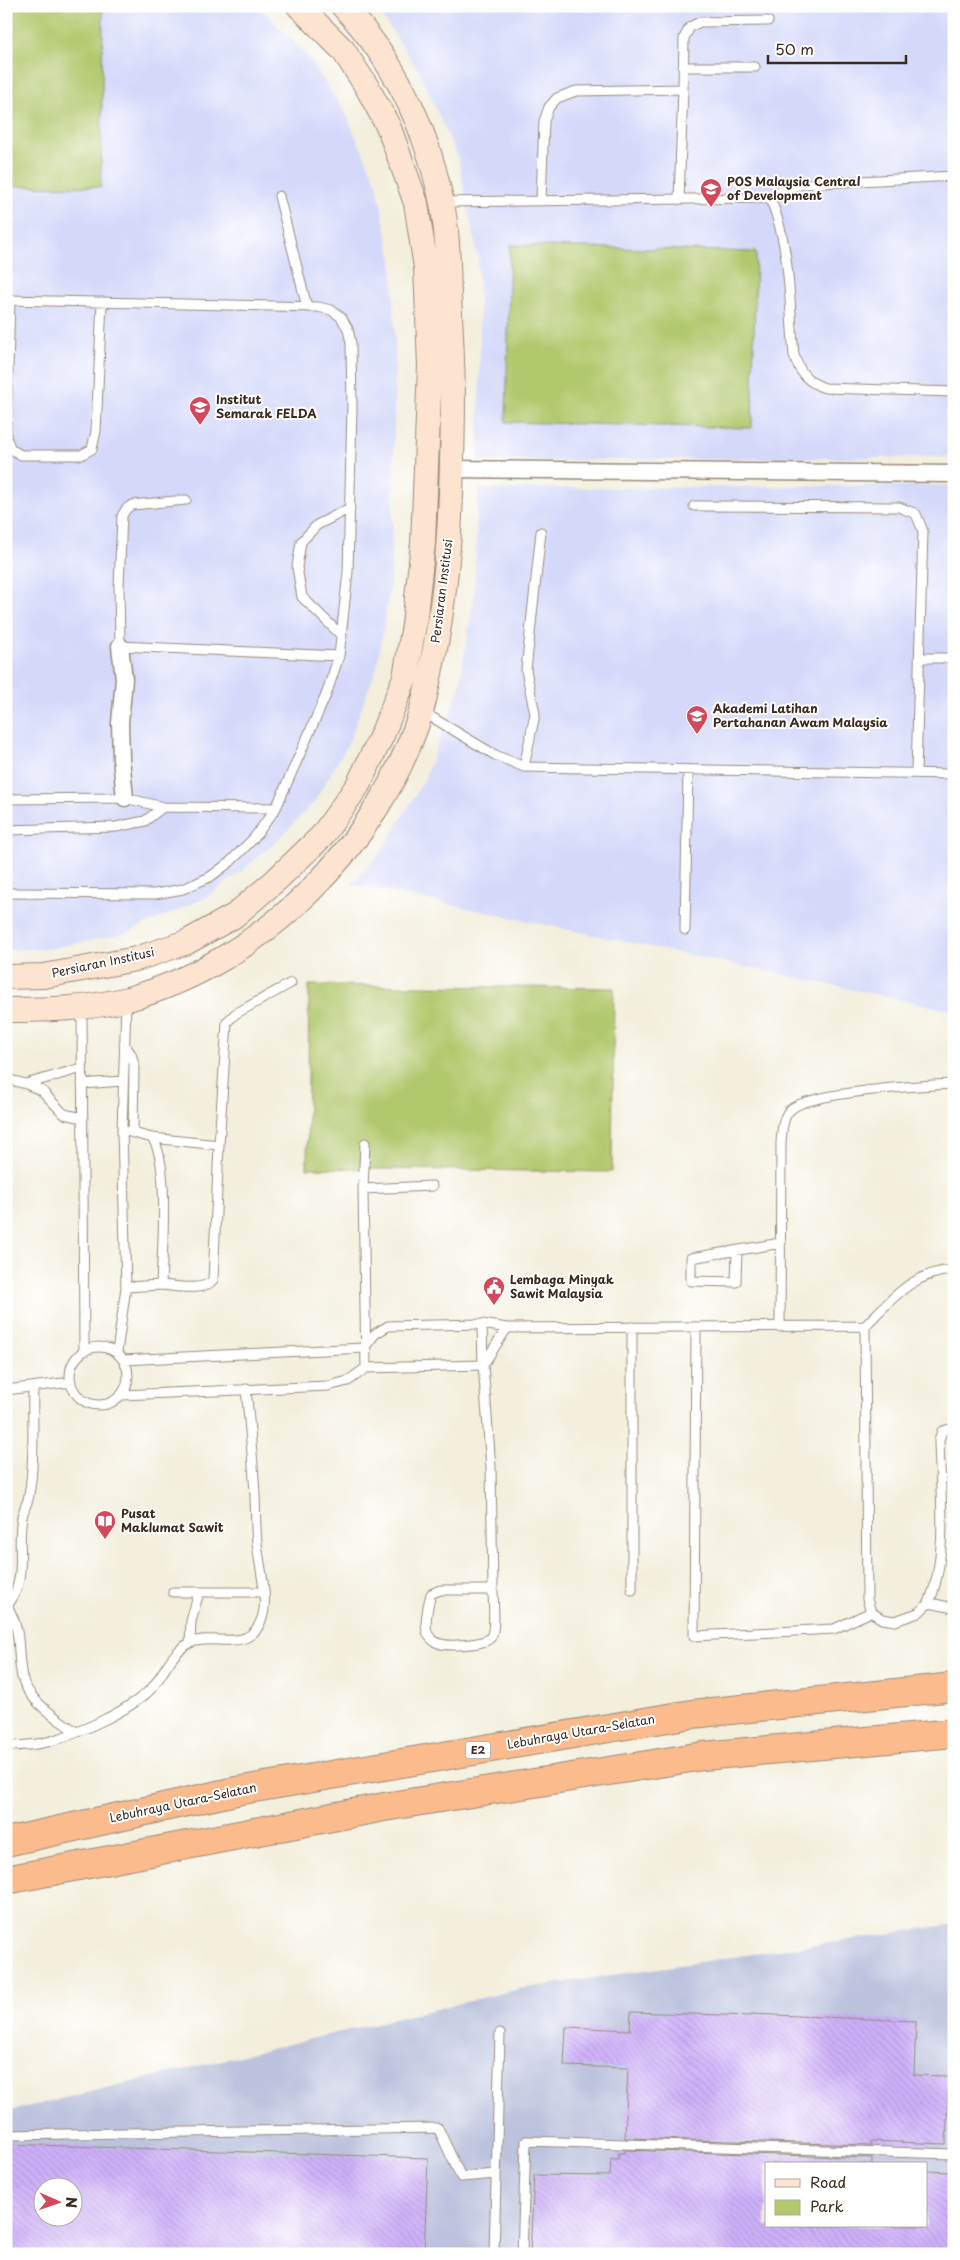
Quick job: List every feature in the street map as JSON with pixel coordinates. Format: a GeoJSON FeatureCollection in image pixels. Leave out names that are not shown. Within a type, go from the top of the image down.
{"type":"FeatureCollection","features":[{"type":"Feature","properties":{"kind":"highway","name":"Lebuhraya Utara–Selatan"},"geometry":{"type":"LineString","coordinates":[[6,1842],[236,1791],[692,1714],[954,1687]]}},
{"type":"Feature","properties":{"kind":"highway"},"geometry":{"type":"LineString","coordinates":[[6,1880],[384,1807],[703,1756],[954,1733]]}},
{"type":"Feature","properties":{"kind":"street","name":"Persiaran Institusi"},"geometry":{"type":"LineString","coordinates":[[6,977],[44,976],[136,959],[187,942],[234,916],[276,880],[322,836],[358,785],[382,735],[405,677],[414,625],[423,543],[430,366],[426,268],[417,212],[389,128],[367,87],[343,50],[299,6]]}},
{"type":"Feature","properties":{"kind":"street","name":"Persiaran Institusi"},"geometry":{"type":"LineString","coordinates":[[6,1010],[82,1008],[126,999],[159,989],[213,965],[256,937],[300,899],[342,856],[377,808],[407,750],[422,711],[440,629],[448,557],[452,470],[453,364],[442,202],[430,157],[414,111],[364,28],[343,6]]}},
{"type":"Feature","properties":{"kind":"street"},"geometry":{"type":"LineString","coordinates":[[452,470],[954,474]]}},
{"type":"Feature","properties":{"kind":"street"},"geometry":{"type":"LineString","coordinates":[[120,646],[124,679],[120,732],[125,798]]}},
{"type":"Feature","properties":{"kind":"lane"},"geometry":{"type":"LineString","coordinates":[[680,200],[684,38],[690,27],[700,22],[768,21]]}},
{"type":"Feature","properties":{"kind":"lane"},"geometry":{"type":"LineString","coordinates":[[684,67],[755,67]]}},
{"type":"Feature","properties":{"kind":"lane"},"geometry":{"type":"LineString","coordinates":[[541,200],[544,121],[549,107],[557,98],[576,91],[683,89]]}},
{"type":"Feature","properties":{"kind":"lane"},"geometry":{"type":"LineString","coordinates":[[442,202],[770,198],[787,188],[804,184],[954,176]]}},
{"type":"Feature","properties":{"kind":"lane"},"geometry":{"type":"LineString","coordinates":[[279,196],[307,307]]}},
{"type":"Feature","properties":{"kind":"lane"},"geometry":{"type":"LineString","coordinates":[[770,198],[783,238],[794,356],[798,368],[806,379],[825,388],[954,392]]}},
{"type":"Feature","properties":{"kind":"lane"},"geometry":{"type":"LineString","coordinates":[[6,893],[155,894],[184,889],[210,877],[230,862],[254,838],[276,808],[326,695],[342,636],[348,572],[352,408],[351,343],[348,330],[341,317],[331,310],[307,307],[102,302],[8,300],[6,436],[11,449],[21,455],[81,455],[92,449],[96,431],[102,302]]}},
{"type":"Feature","properties":{"kind":"lane"},"geometry":{"type":"LineString","coordinates":[[186,500],[132,505],[126,509],[122,516],[119,585],[120,646],[338,656]]}},
{"type":"Feature","properties":{"kind":"lane"},"geometry":{"type":"LineString","coordinates":[[694,506],[899,508],[916,514],[923,531],[916,773]]}},
{"type":"Feature","properties":{"kind":"lane"},"geometry":{"type":"LineString","coordinates":[[342,636],[302,597],[297,567],[301,542],[316,525],[350,508]]}},
{"type":"Feature","properties":{"kind":"lane"},"geometry":{"type":"LineString","coordinates":[[524,767],[535,714],[526,670],[541,532]]}},
{"type":"Feature","properties":{"kind":"lane"},"geometry":{"type":"LineString","coordinates":[[919,658],[954,658]]}},
{"type":"Feature","properties":{"kind":"lane"},"geometry":{"type":"LineString","coordinates":[[422,711],[495,755],[524,767],[954,774]]}},
{"type":"Feature","properties":{"kind":"lane"},"geometry":{"type":"LineString","coordinates":[[685,930],[688,770]]}},
{"type":"Feature","properties":{"kind":"lane"},"geometry":{"type":"LineString","coordinates":[[6,799],[125,798],[163,807],[276,808]]}},
{"type":"Feature","properties":{"kind":"lane"},"geometry":{"type":"LineString","coordinates":[[6,830],[116,828],[145,821],[163,807]]}},
{"type":"Feature","properties":{"kind":"lane"},"geometry":{"type":"LineString","coordinates":[[126,1287],[161,1285],[198,1287],[209,1285],[214,1280],[219,1145],[227,1022],[235,1014],[291,982]]}},
{"type":"Feature","properties":{"kind":"lane"},"geometry":{"type":"LineString","coordinates":[[117,1352],[126,1287],[122,1130],[126,999]]}},
{"type":"Feature","properties":{"kind":"lane"},"geometry":{"type":"LineString","coordinates":[[82,1008],[84,1350]]}},
{"type":"Feature","properties":{"kind":"lane"},"geometry":{"type":"LineString","coordinates":[[124,1044],[131,1054],[134,1064],[133,1133]]}},
{"type":"Feature","properties":{"kind":"lane"},"geometry":{"type":"LineString","coordinates":[[26,1084],[82,1068]]}},
{"type":"Feature","properties":{"kind":"lane"},"geometry":{"type":"LineString","coordinates":[[6,1079],[26,1084],[42,1091],[64,1114],[83,1118]]}},
{"type":"Feature","properties":{"kind":"lane"},"geometry":{"type":"LineString","coordinates":[[82,1084],[123,1081]]}},
{"type":"Feature","properties":{"kind":"lane"},"geometry":{"type":"LineString","coordinates":[[780,1327],[781,1143],[784,1123],[790,1110],[805,1102],[902,1086],[954,1084]]}},
{"type":"Feature","properties":{"kind":"lane"},"geometry":{"type":"LineString","coordinates":[[122,1130],[152,1138],[219,1145]]}},
{"type":"Feature","properties":{"kind":"lane"},"geometry":{"type":"LineString","coordinates":[[152,1138],[157,1145],[162,1169],[161,1285]]}},
{"type":"Feature","properties":{"kind":"lane"},"geometry":{"type":"LineString","coordinates":[[366,1143],[363,1189],[364,1348],[366,1368]]}},
{"type":"Feature","properties":{"kind":"lane"},"geometry":{"type":"LineString","coordinates":[[363,1189],[432,1186]]}},
{"type":"Feature","properties":{"kind":"lane"},"geometry":{"type":"LineString","coordinates":[[737,1251],[736,1282],[691,1281],[691,1258],[781,1244]]}},
{"type":"Feature","properties":{"kind":"lane"},"geometry":{"type":"LineString","coordinates":[[124,1360],[364,1348],[375,1334],[388,1326],[482,1324],[507,1328],[865,1326],[897,1294],[922,1276],[954,1270]]}},
{"type":"Feature","properties":{"kind":"lane"},"geometry":{"type":"LineString","coordinates":[[482,1324],[483,1365],[491,1467],[493,1632],[490,1639],[483,1644],[440,1644],[430,1638],[427,1633],[427,1606],[431,1594],[440,1590],[492,1590]]}},
{"type":"Feature","properties":{"kind":"lane"},"geometry":{"type":"LineString","coordinates":[[865,1326],[866,1582],[867,1599],[872,1612],[882,1619],[895,1620],[918,1613],[929,1603],[936,1585],[941,1550],[939,1440],[942,1431],[954,1428]]}},
{"type":"Feature","properties":{"kind":"lane"},"geometry":{"type":"LineString","coordinates":[[632,1327],[632,1590]]}},
{"type":"Feature","properties":{"kind":"lane"},"geometry":{"type":"LineString","coordinates":[[696,1327],[694,1636],[834,1628],[872,1612]]}},
{"type":"Feature","properties":{"kind":"lane"},"geometry":{"type":"LineString","coordinates":[[483,1365],[507,1328]]}},
{"type":"Feature","properties":{"kind":"lane"},"geometry":{"type":"LineString","coordinates":[[122,1395],[128,1378],[124,1360],[117,1352],[101,1346],[84,1350],[72,1364],[71,1382],[78,1396],[92,1404],[108,1404],[122,1395],[328,1386],[348,1381],[366,1368],[483,1365]]}},
{"type":"Feature","properties":{"kind":"lane"},"geometry":{"type":"LineString","coordinates":[[6,1390],[71,1382]]}},
{"type":"Feature","properties":{"kind":"lane"},"geometry":{"type":"LineString","coordinates":[[33,1388],[32,1472],[29,1497],[22,1517],[19,1578],[15,1596],[6,1606],[16,1621],[23,1678],[32,1696],[76,1732]]}},
{"type":"Feature","properties":{"kind":"lane"},"geometry":{"type":"LineString","coordinates":[[6,1746],[50,1741],[76,1732],[137,1701],[151,1688],[172,1658],[190,1643],[201,1640],[234,1640],[249,1637],[258,1628],[263,1616],[263,1592],[257,1542],[246,1389]]}},
{"type":"Feature","properties":{"kind":"lane"},"geometry":{"type":"LineString","coordinates":[[173,1592],[263,1592]]}},
{"type":"Feature","properties":{"kind":"lane"},"geometry":{"type":"LineString","coordinates":[[190,1643],[191,1620],[199,1592]]}},
{"type":"Feature","properties":{"kind":"lane"},"geometry":{"type":"LineString","coordinates":[[929,1603],[954,1608]]}},
{"type":"Feature","properties":{"kind":"lane"},"geometry":{"type":"LineString","coordinates":[[494,2254],[500,2033]]}},
{"type":"Feature","properties":{"kind":"lane"},"geometry":{"type":"LineString","coordinates":[[6,2135],[438,2128],[461,2177],[496,2174]]}},
{"type":"Feature","properties":{"kind":"lane"},"geometry":{"type":"LineString","coordinates":[[522,2254],[526,2141],[954,2154]]}},
{"type":"Feature","properties":{"kind":"shaded area","name":"Institut Semarak FELDA"},"geometry":{"type":"Polygon","coordinates":[[[6,6],[259,6],[308,57],[346,114],[377,184],[393,267],[395,344],[390,588],[377,667],[348,744],[314,802],[278,840],[242,871],[205,898],[124,934],[48,949],[6,950],[6,6]]]}},
{"type":"Feature","properties":{"kind":"shaded area","name":"POS Malaysia Central of Development"},"geometry":{"type":"Polygon","coordinates":[[[375,6],[954,6],[954,457],[478,461],[480,344],[478,258],[458,158],[420,73],[375,6]]]}},
{"type":"Feature","properties":{"kind":"shaded area","name":"Akademi Latihan Pertahanan Awam Malaysia"},"geometry":{"type":"Polygon","coordinates":[[[954,485],[954,1011],[352,884],[381,853],[424,780],[459,689],[474,596],[478,489],[954,485]]]}},
{"type":"Feature","properties":{"kind":"shaded area"},"geometry":{"type":"Polygon","coordinates":[[[954,1924],[954,2254],[6,2254],[6,2112],[519,1989],[954,1924]]]}},
{"type":"Feature","properties":{"kind":"green space"},"geometry":{"type":"Polygon","coordinates":[[[6,6],[103,6],[101,187],[6,186],[6,6]]]}},
{"type":"Feature","properties":{"kind":"green space"},"geometry":{"type":"Polygon","coordinates":[[[510,245],[756,252],[752,428],[506,422],[510,245]]]}},
{"type":"Feature","properties":{"kind":"green space"},"geometry":{"type":"Polygon","coordinates":[[[309,985],[614,988],[612,1172],[307,1168],[309,985]]]}},
{"type":"Feature","properties":{"kind":"building"},"geometry":{"type":"Polygon","coordinates":[[[631,2012],[751,2016],[751,2014],[916,2021],[914,2075],[949,2076],[946,2144],[871,2141],[871,2145],[625,2138],[628,2068],[564,2066],[566,2027],[630,2030],[631,2012]]]}},
{"type":"Feature","properties":{"kind":"building"},"geometry":{"type":"Polygon","coordinates":[[[6,2144],[428,2158],[424,2254],[6,2254],[6,2144]]]}},
{"type":"Feature","properties":{"kind":"building"},"geometry":{"type":"Polygon","coordinates":[[[624,2150],[872,2158],[872,2162],[765,2162],[765,2228],[928,2228],[928,2171],[954,2172],[954,2254],[530,2254],[534,2175],[610,2176],[611,2159],[618,2159],[619,2153],[624,2153],[624,2150]]]}},
{"type":"Feature","properties":{"kind":"place","name":"POS Malaysia Central of Development"},"geometry":{"type":"Point","coordinates":[711,208]}},
{"type":"Feature","properties":{"kind":"place","name":"Institut Semarak FELDA"},"geometry":{"type":"Point","coordinates":[200,426]}},
{"type":"Feature","properties":{"kind":"place","name":"Akademi Latihan Pertahanan Awam Malaysia"},"geometry":{"type":"Point","coordinates":[697,735]}},
{"type":"Feature","properties":{"kind":"place","name":"Lembaga Minyak Sawit Malaysia"},"geometry":{"type":"Point","coordinates":[494,1306]}},
{"type":"Feature","properties":{"kind":"place","name":"Pusat Maklumat Sawit"},"geometry":{"type":"Point","coordinates":[105,1540]}}]}
